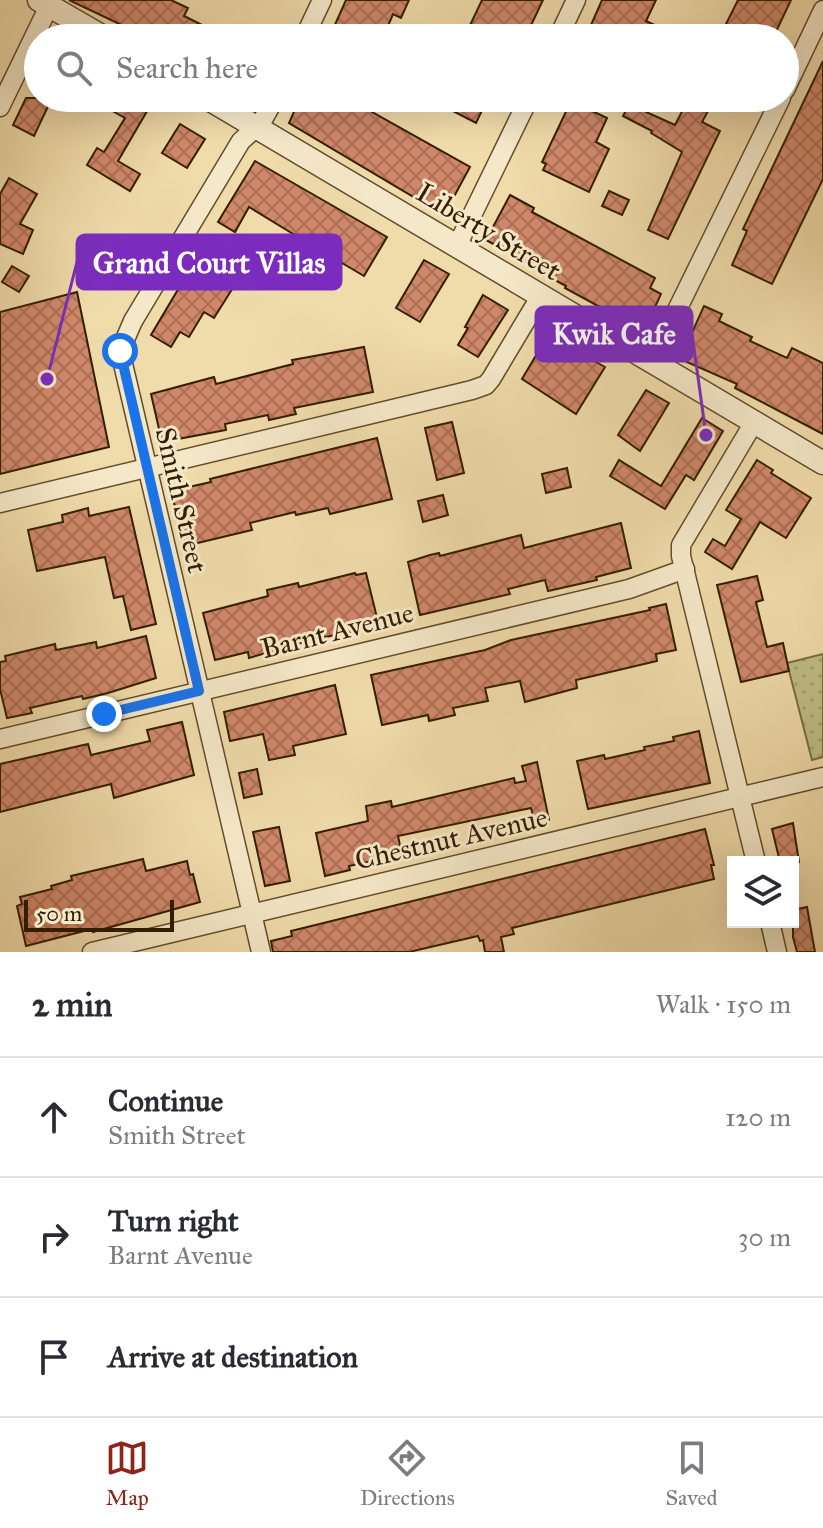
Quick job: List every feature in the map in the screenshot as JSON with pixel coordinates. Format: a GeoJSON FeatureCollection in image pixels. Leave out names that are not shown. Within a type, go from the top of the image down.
{"type":"FeatureCollection","features":[{"type":"Feature","properties":{"kind":"street"},"geometry":{"type":"LineString","coordinates":[[311,24],[322,0]]}},
{"type":"Feature","properties":{"kind":"street"},"geometry":{"type":"LineString","coordinates":[[565,24],[576,0]]}},
{"type":"Feature","properties":{"kind":"street"},"geometry":{"type":"LineString","coordinates":[[45,24],[55,5],[84,24]]}},
{"type":"Feature","properties":{"kind":"street"},"geometry":{"type":"LineString","coordinates":[[799,61],[823,10]]}},
{"type":"Feature","properties":{"kind":"street"},"geometry":{"type":"LineString","coordinates":[[0,107],[24,62]]}},
{"type":"Feature","properties":{"kind":"street","name":"Liberty Street"},"geometry":{"type":"LineString","coordinates":[[230,112],[823,463]]}},
{"type":"Feature","properties":{"kind":"street","name":"Smith Street"},"geometry":{"type":"LineString","coordinates":[[261,952],[120,351],[241,141],[257,128],[268,112]]}},
{"type":"Feature","properties":{"kind":"street"},"geometry":{"type":"LineString","coordinates":[[457,246],[522,112]]}},
{"type":"Feature","properties":{"kind":"street"},"geometry":{"type":"LineString","coordinates":[[651,363],[774,112]]}},
{"type":"Feature","properties":{"kind":"street"},"geometry":{"type":"LineString","coordinates":[[0,503],[413,406],[486,385],[506,357],[540,297]]}},
{"type":"Feature","properties":{"kind":"street"},"geometry":{"type":"LineString","coordinates":[[753,424],[681,545],[755,856]]}},
{"type":"Feature","properties":{"kind":"street","name":"Barnt Avenue"},"geometry":{"type":"LineString","coordinates":[[0,739],[629,589],[685,569]]}},
{"type":"Feature","properties":{"kind":"street","name":"Chestnut Avenue"},"geometry":{"type":"LineString","coordinates":[[92,952],[823,777]]}},
{"type":"Feature","properties":{"kind":"street"},"geometry":{"type":"LineString","coordinates":[[771,928],[777,952]]}},
{"type":"Feature","properties":{"kind":"green space"},"geometry":{"type":"Polygon","coordinates":[[[823,654],[823,757],[812,760],[787,663],[823,654]]]}},
{"type":"Feature","properties":{"kind":"building"},"geometry":{"type":"Polygon","coordinates":[[[69,0],[171,0],[188,8],[184,16],[200,24],[120,24],[69,0]]]}},
{"type":"Feature","properties":{"kind":"building"},"geometry":{"type":"Polygon","coordinates":[[[346,0],[409,0],[401,18],[393,14],[389,24],[335,24],[346,0]]]}},
{"type":"Feature","properties":{"kind":"building"},"geometry":{"type":"Polygon","coordinates":[[[482,0],[543,0],[532,24],[471,24],[482,0]]]}},
{"type":"Feature","properties":{"kind":"building"},"geometry":{"type":"Polygon","coordinates":[[[602,0],[656,0],[646,21],[652,24],[591,24],[602,0]]]}},
{"type":"Feature","properties":{"kind":"building"},"geometry":{"type":"Polygon","coordinates":[[[738,0],[791,0],[780,24],[726,24],[738,0]]]}},
{"type":"Feature","properties":{"kind":"building"},"geometry":{"type":"Polygon","coordinates":[[[823,61],[823,179],[772,284],[732,265],[747,231],[743,229],[823,61]]]}},
{"type":"Feature","properties":{"kind":"building"},"geometry":{"type":"Polygon","coordinates":[[[24,102],[24,112],[45,112],[34,136],[13,125],[24,102]]]}},
{"type":"Feature","properties":{"kind":"building"},"geometry":{"type":"Polygon","coordinates":[[[114,112],[147,112],[118,161],[140,174],[130,191],[87,165],[97,148],[104,152],[125,118],[114,112]]]}},
{"type":"Feature","properties":{"kind":"building"},"geometry":{"type":"Polygon","coordinates":[[[294,112],[372,112],[470,167],[444,215],[289,123],[294,112]]]}},
{"type":"Feature","properties":{"kind":"building"},"geometry":{"type":"Polygon","coordinates":[[[455,112],[481,112],[476,123],[455,112]]]}},
{"type":"Feature","properties":{"kind":"building"},"geometry":{"type":"Polygon","coordinates":[[[566,112],[594,112],[607,118],[596,142],[609,149],[589,192],[543,170],[546,164],[542,162],[566,112]]]}},
{"type":"Feature","properties":{"kind":"building"},"geometry":{"type":"Polygon","coordinates":[[[625,112],[646,112],[675,125],[682,112],[707,112],[702,122],[720,131],[668,239],[648,230],[682,152],[623,116],[625,112]]]}},
{"type":"Feature","properties":{"kind":"building"},"geometry":{"type":"Polygon","coordinates":[[[180,124],[205,139],[187,168],[162,153],[180,124]]]}},
{"type":"Feature","properties":{"kind":"building"},"geometry":{"type":"Polygon","coordinates":[[[255,161],[387,237],[364,276],[342,263],[339,268],[303,240],[249,207],[235,232],[218,222],[255,161]]]}},
{"type":"Feature","properties":{"kind":"building"},"geometry":{"type":"Polygon","coordinates":[[[9,178],[37,194],[20,224],[33,230],[23,254],[0,244],[0,194],[9,178]]]}},
{"type":"Feature","properties":{"kind":"building"},"geometry":{"type":"Polygon","coordinates":[[[609,191],[629,200],[622,215],[602,206],[609,191]]]}},
{"type":"Feature","properties":{"kind":"building"},"geometry":{"type":"Polygon","coordinates":[[[510,195],[534,208],[532,212],[655,278],[650,288],[661,294],[644,331],[486,240],[510,195]]]}},
{"type":"Feature","properties":{"kind":"building"},"geometry":{"type":"Polygon","coordinates":[[[213,246],[246,267],[214,318],[204,312],[189,337],[180,332],[171,347],[151,335],[189,271],[194,275],[213,246]]]}},
{"type":"Feature","properties":{"kind":"building"},"geometry":{"type":"Polygon","coordinates":[[[424,260],[449,274],[420,322],[396,308],[424,260]]]}},
{"type":"Feature","properties":{"kind":"building"},"geometry":{"type":"Polygon","coordinates":[[[12,266],[29,276],[19,292],[2,282],[12,266]]]}},
{"type":"Feature","properties":{"kind":"building"},"geometry":{"type":"Polygon","coordinates":[[[77,292],[109,447],[0,474],[0,312],[77,292]]]}},
{"type":"Feature","properties":{"kind":"building"},"geometry":{"type":"Polygon","coordinates":[[[483,295],[508,310],[478,357],[458,345],[483,295]]]}},
{"type":"Feature","properties":{"kind":"building"},"geometry":{"type":"Polygon","coordinates":[[[704,306],[722,314],[719,321],[752,337],[750,341],[787,358],[792,348],[823,363],[823,434],[735,388],[737,384],[680,359],[704,306]]]}},
{"type":"Feature","properties":{"kind":"building"},"geometry":{"type":"Polygon","coordinates":[[[548,335],[605,367],[576,414],[522,379],[548,335]]]}},
{"type":"Feature","properties":{"kind":"building"},"geometry":{"type":"Polygon","coordinates":[[[364,347],[373,392],[294,408],[296,414],[269,420],[268,415],[225,424],[226,430],[162,442],[151,394],[214,377],[216,384],[293,364],[292,360],[364,347]]]}},
{"type":"Feature","properties":{"kind":"building"},"geometry":{"type":"Polygon","coordinates":[[[646,390],[669,403],[640,451],[618,435],[646,390]]]}},
{"type":"Feature","properties":{"kind":"building"},"geometry":{"type":"Polygon","coordinates":[[[702,418],[723,431],[694,480],[686,475],[665,509],[610,476],[619,460],[661,486],[702,418]]]}},
{"type":"Feature","properties":{"kind":"building"},"geometry":{"type":"Polygon","coordinates":[[[452,422],[464,473],[437,480],[425,428],[452,422]]]}},
{"type":"Feature","properties":{"kind":"building"},"geometry":{"type":"Polygon","coordinates":[[[377,438],[392,499],[330,514],[328,508],[296,515],[295,512],[250,523],[252,530],[185,546],[171,491],[377,438]]]}},
{"type":"Feature","properties":{"kind":"building"},"geometry":{"type":"Polygon","coordinates":[[[757,460],[773,470],[771,473],[811,498],[786,538],[760,522],[732,569],[705,552],[713,539],[725,546],[741,519],[726,510],[757,460]]]}},
{"type":"Feature","properties":{"kind":"building"},"geometry":{"type":"Polygon","coordinates":[[[567,468],[571,487],[546,493],[542,474],[567,468]]]}},
{"type":"Feature","properties":{"kind":"building"},"geometry":{"type":"Polygon","coordinates":[[[443,495],[448,515],[423,522],[418,501],[443,495]]]}},
{"type":"Feature","properties":{"kind":"building"},"geometry":{"type":"Polygon","coordinates":[[[129,507],[156,624],[131,630],[123,596],[114,598],[105,557],[37,571],[28,530],[63,522],[62,515],[88,508],[89,516],[129,507]]]}},
{"type":"Feature","properties":{"kind":"building"},"geometry":{"type":"Polygon","coordinates":[[[621,523],[631,568],[596,577],[597,580],[548,591],[545,580],[508,589],[510,594],[420,615],[408,562],[521,535],[524,548],[621,523]]]}},
{"type":"Feature","properties":{"kind":"building"},"geometry":{"type":"Polygon","coordinates":[[[366,573],[379,626],[311,640],[249,658],[248,652],[215,660],[203,613],[268,596],[267,590],[298,583],[299,587],[366,573]]]}},
{"type":"Feature","properties":{"kind":"building"},"geometry":{"type":"Polygon","coordinates":[[[757,576],[763,600],[756,602],[767,647],[783,643],[789,671],[741,682],[717,585],[757,576]]]}},
{"type":"Feature","properties":{"kind":"building"},"geometry":{"type":"Polygon","coordinates":[[[666,604],[676,650],[656,654],[657,661],[576,680],[577,688],[525,702],[520,681],[485,688],[488,701],[453,708],[455,715],[429,721],[428,715],[382,725],[371,675],[666,604]]]}},
{"type":"Feature","properties":{"kind":"building"},"geometry":{"type":"Polygon","coordinates":[[[146,636],[156,678],[83,699],[82,696],[30,708],[32,713],[7,718],[0,689],[0,662],[6,661],[5,656],[55,644],[56,650],[96,642],[97,648],[146,636]]]}},
{"type":"Feature","properties":{"kind":"building"},"geometry":{"type":"Polygon","coordinates":[[[335,685],[346,734],[293,746],[295,755],[269,760],[263,734],[230,741],[224,712],[335,685]]]}},
{"type":"Feature","properties":{"kind":"building"},"geometry":{"type":"Polygon","coordinates":[[[182,722],[194,775],[114,798],[111,784],[0,812],[0,764],[88,744],[91,755],[150,741],[147,730],[182,722]]]}},
{"type":"Feature","properties":{"kind":"building"},"geometry":{"type":"Polygon","coordinates":[[[699,731],[710,783],[588,809],[577,761],[604,755],[605,759],[645,750],[644,747],[674,741],[673,737],[699,731]]]}},
{"type":"Feature","properties":{"kind":"building"},"geometry":{"type":"Polygon","coordinates":[[[537,762],[549,820],[535,823],[531,808],[398,836],[402,855],[349,866],[350,870],[325,876],[316,833],[368,821],[366,806],[391,801],[392,807],[514,778],[515,783],[526,781],[522,766],[537,762]]]}},
{"type":"Feature","properties":{"kind":"building"},"geometry":{"type":"Polygon","coordinates":[[[257,769],[262,794],[244,798],[239,773],[257,769]]]}},
{"type":"Feature","properties":{"kind":"building"},"geometry":{"type":"Polygon","coordinates":[[[793,823],[798,856],[779,856],[772,829],[793,823]]]}},
{"type":"Feature","properties":{"kind":"building"},"geometry":{"type":"Polygon","coordinates":[[[279,827],[290,881],[265,886],[253,832],[279,827]]]}},
{"type":"Feature","properties":{"kind":"building"},"geometry":{"type":"Polygon","coordinates":[[[705,829],[714,865],[711,865],[714,879],[512,928],[514,934],[501,937],[504,952],[485,952],[483,940],[480,941],[478,936],[409,952],[273,952],[271,941],[292,936],[291,931],[705,829]]]}},
{"type":"Feature","properties":{"kind":"building"},"geometry":{"type":"Polygon","coordinates":[[[143,859],[146,871],[187,861],[200,902],[93,932],[92,929],[26,946],[17,906],[22,904],[20,897],[52,889],[51,886],[72,880],[71,876],[143,859]]]}},
{"type":"Feature","properties":{"kind":"building"},"geometry":{"type":"Polygon","coordinates":[[[807,907],[815,952],[797,952],[793,928],[799,928],[799,909],[807,907]]]}},
{"type":"Feature","properties":{"kind":"place","name":"Grand Court Villas"},"geometry":{"type":"Point","coordinates":[47,379]}},
{"type":"Feature","properties":{"kind":"place","name":"Kwik Cafe"},"geometry":{"type":"Point","coordinates":[706,435]}},
{"type":"Feature","properties":{"kind":"route"},"geometry":{"type":"LineString","coordinates":[[104,714],[199,691],[120,351]]}}]}
